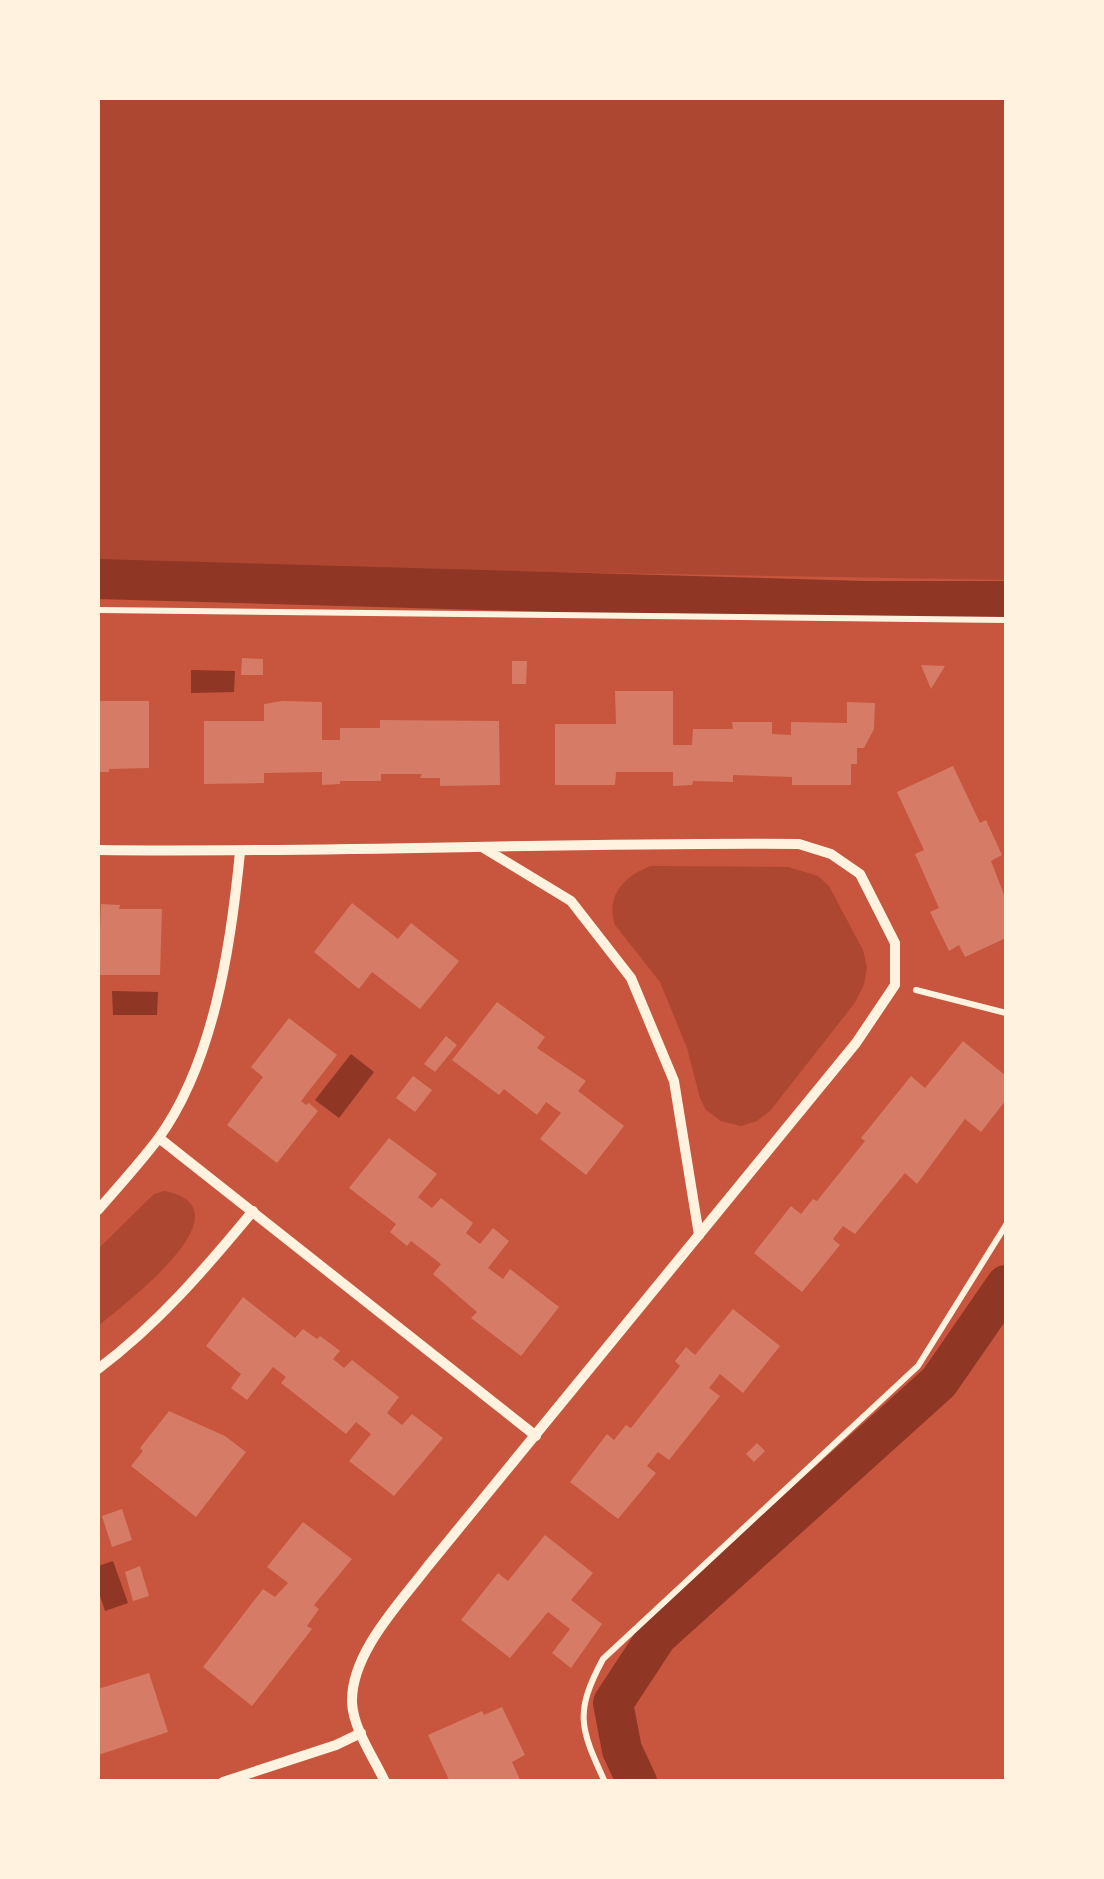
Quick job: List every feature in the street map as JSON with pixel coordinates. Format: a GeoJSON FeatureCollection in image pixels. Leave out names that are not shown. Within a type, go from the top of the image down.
{"type":"FeatureCollection","features":[{"type":"Feature","properties":{"kind":"street"},"geometry":{"type":"LineString","coordinates":[[98,850],[240,852],[595,842],[799,844],[831,854],[860,874],[895,943],[896,985],[856,1043],[428,1566],[364,1652],[352,1702],[360,1733],[385,1782]]}},
{"type":"Feature","properties":{"kind":"street"},"geometry":{"type":"LineString","coordinates":[[482,847],[571,901],[631,978],[674,1081],[699,1234]]}},
{"type":"Feature","properties":{"kind":"street"},"geometry":{"type":"LineString","coordinates":[[98,1210],[159,1138],[188,1087],[232,934],[240,852]]}},
{"type":"Feature","properties":{"kind":"street"},"geometry":{"type":"LineString","coordinates":[[159,1138],[536,1436]]}},
{"type":"Feature","properties":{"kind":"street"},"geometry":{"type":"LineString","coordinates":[[98,1369],[133,1343],[194,1283],[253,1211]]}},
{"type":"Feature","properties":{"kind":"street"},"geometry":{"type":"LineString","coordinates":[[223,1782],[336,1745],[360,1733]]}},
{"type":"Feature","properties":{"kind":"path"},"geometry":{"type":"LineString","coordinates":[[98,610],[1006,620]]}},
{"type":"Feature","properties":{"kind":"path"},"geometry":{"type":"LineString","coordinates":[[896,985],[1006,1012]]}},
{"type":"Feature","properties":{"kind":"path"},"geometry":{"type":"LineString","coordinates":[[605,1782],[584,1737],[586,1692],[603,1659],[918,1366],[1006,1225]]}},
{"type":"Feature","properties":{"kind":"shaded area"},"geometry":{"type":"Polygon","coordinates":[[[98,98],[1006,98],[1006,580],[98,564],[98,98]]]}},
{"type":"Feature","properties":{"kind":"shaded area"},"geometry":{"type":"Polygon","coordinates":[[[191,670],[235,671],[234,692],[191,693],[191,670]]]}},
{"type":"Feature","properties":{"kind":"shaded area"},"geometry":{"type":"Polygon","coordinates":[[[651,866],[788,867],[818,876],[829,886],[863,950],[867,967],[864,985],[854,1004],[770,1111],[757,1121],[741,1126],[721,1121],[706,1110],[687,1048],[660,982],[615,925],[615,896],[633,875],[651,866]]]}},
{"type":"Feature","properties":{"kind":"shaded area"},"geometry":{"type":"Polygon","coordinates":[[[112,991],[158,992],[157,1015],[113,1015],[112,991]]]}},
{"type":"Feature","properties":{"kind":"shaded area"},"geometry":{"type":"Polygon","coordinates":[[[351,1054],[374,1072],[339,1118],[315,1100],[351,1054]]]}},
{"type":"Feature","properties":{"kind":"shaded area"},"geometry":{"type":"Polygon","coordinates":[[[164,1191],[188,1201],[195,1216],[189,1236],[153,1279],[98,1326],[98,1249],[154,1194],[164,1191]]]}},
{"type":"Feature","properties":{"kind":"shaded area"},"geometry":{"type":"Polygon","coordinates":[[[113,1561],[128,1603],[105,1611],[98,1590],[98,1566],[113,1561]]]}},
{"type":"Feature","properties":{"kind":"building"},"geometry":{"type":"Polygon","coordinates":[[[242,658],[263,659],[263,675],[241,675],[242,658]]]}},
{"type":"Feature","properties":{"kind":"building"},"geometry":{"type":"Polygon","coordinates":[[[512,661],[527,661],[526,684],[512,684],[512,661]]]}},
{"type":"Feature","properties":{"kind":"building"},"geometry":{"type":"Polygon","coordinates":[[[921,665],[945,666],[931,689],[921,665]]]}},
{"type":"Feature","properties":{"kind":"building"},"geometry":{"type":"Polygon","coordinates":[[[615,691],[673,691],[673,745],[692,745],[693,729],[733,729],[732,722],[772,722],[772,734],[791,735],[791,722],[847,723],[847,702],[875,703],[874,729],[864,748],[857,748],[857,764],[851,764],[851,785],[792,785],[792,777],[733,775],[733,782],[693,781],[692,785],[673,786],[673,772],[616,772],[615,785],[555,785],[555,724],[616,724],[615,691]]]}},
{"type":"Feature","properties":{"kind":"building"},"geometry":{"type":"Polygon","coordinates":[[[98,701],[149,701],[149,768],[98,772],[98,701]]]}},
{"type":"Feature","properties":{"kind":"building"},"geometry":{"type":"Polygon","coordinates":[[[322,702],[322,740],[340,740],[340,728],[380,728],[380,720],[499,721],[500,785],[440,786],[440,778],[420,778],[422,774],[381,774],[381,781],[322,785],[322,772],[264,773],[264,783],[204,784],[204,721],[264,721],[264,704],[322,702]]]}},
{"type":"Feature","properties":{"kind":"building"},"geometry":{"type":"Polygon","coordinates":[[[953,766],[980,823],[986,820],[1002,855],[991,861],[1006,900],[1006,938],[965,957],[959,945],[949,951],[930,912],[939,908],[915,854],[924,850],[897,792],[953,766]]]}},
{"type":"Feature","properties":{"kind":"building"},"geometry":{"type":"Polygon","coordinates":[[[352,903],[398,939],[411,923],[459,961],[420,1009],[372,972],[359,989],[314,952],[352,903]]]}},
{"type":"Feature","properties":{"kind":"building"},"geometry":{"type":"Polygon","coordinates":[[[101,904],[120,905],[119,909],[162,909],[160,975],[98,975],[101,904]]]}},
{"type":"Feature","properties":{"kind":"building"},"geometry":{"type":"Polygon","coordinates":[[[497,1002],[545,1037],[537,1048],[586,1081],[578,1091],[624,1126],[586,1175],[540,1139],[561,1113],[546,1102],[537,1115],[504,1089],[499,1095],[452,1060],[497,1002]]]}},
{"type":"Feature","properties":{"kind":"building"},"geometry":{"type":"Polygon","coordinates":[[[289,1018],[337,1055],[301,1101],[318,1111],[277,1163],[227,1125],[263,1077],[251,1067],[289,1018]]]}},
{"type":"Feature","properties":{"kind":"building"},"geometry":{"type":"Polygon","coordinates":[[[446,1036],[457,1045],[435,1072],[424,1064],[446,1036]]]}},
{"type":"Feature","properties":{"kind":"building"},"geometry":{"type":"Polygon","coordinates":[[[963,1041],[1006,1076],[1006,1100],[981,1132],[965,1119],[917,1184],[905,1173],[855,1234],[843,1226],[833,1239],[840,1245],[802,1292],[754,1253],[791,1206],[801,1214],[813,1199],[817,1201],[911,1076],[925,1088],[963,1041]]]}},
{"type":"Feature","properties":{"kind":"building"},"geometry":{"type":"Polygon","coordinates":[[[413,1076],[432,1090],[415,1112],[396,1098],[413,1076]]]}},
{"type":"Feature","properties":{"kind":"building"},"geometry":{"type":"Polygon","coordinates":[[[389,1138],[437,1174],[418,1197],[432,1208],[441,1198],[473,1223],[466,1233],[480,1244],[493,1228],[509,1241],[488,1268],[503,1279],[510,1269],[559,1307],[521,1356],[471,1318],[477,1312],[433,1274],[441,1264],[411,1241],[407,1246],[390,1232],[396,1224],[349,1188],[389,1138]]]}},
{"type":"Feature","properties":{"kind":"building"},"geometry":{"type":"Polygon","coordinates":[[[243,1297],[295,1338],[303,1329],[317,1339],[320,1336],[340,1351],[333,1359],[344,1368],[352,1360],[399,1397],[387,1413],[402,1425],[412,1414],[443,1438],[394,1496],[349,1461],[371,1434],[356,1422],[346,1434],[281,1383],[286,1377],[273,1367],[247,1400],[231,1388],[241,1374],[206,1346],[243,1297]]]}},
{"type":"Feature","properties":{"kind":"building"},"geometry":{"type":"Polygon","coordinates":[[[733,1309],[780,1346],[743,1393],[720,1374],[709,1388],[720,1396],[669,1460],[658,1452],[647,1466],[656,1473],[618,1519],[570,1482],[607,1434],[614,1440],[626,1425],[631,1428],[680,1366],[675,1361],[686,1347],[695,1355],[733,1309]]]}},
{"type":"Feature","properties":{"kind":"building"},"geometry":{"type":"Polygon","coordinates":[[[169,1411],[225,1436],[246,1452],[196,1517],[131,1466],[169,1411]]]}},
{"type":"Feature","properties":{"kind":"building"},"geometry":{"type":"Polygon","coordinates":[[[757,1443],[765,1451],[754,1462],[746,1454],[757,1443]]]}},
{"type":"Feature","properties":{"kind":"building"},"geometry":{"type":"Polygon","coordinates":[[[122,1509],[132,1540],[112,1547],[102,1516],[122,1509]]]}},
{"type":"Feature","properties":{"kind":"building"},"geometry":{"type":"Polygon","coordinates":[[[303,1522],[352,1559],[314,1605],[319,1609],[307,1626],[312,1629],[252,1706],[203,1667],[263,1589],[275,1597],[288,1583],[267,1567],[303,1522]]]}},
{"type":"Feature","properties":{"kind":"building"},"geometry":{"type":"Polygon","coordinates":[[[545,1535],[593,1573],[571,1600],[602,1624],[571,1668],[552,1653],[570,1629],[548,1612],[510,1658],[461,1620],[498,1573],[508,1581],[545,1535]]]}},
{"type":"Feature","properties":{"kind":"building"},"geometry":{"type":"Polygon","coordinates":[[[140,1566],[149,1596],[133,1601],[125,1572],[140,1566]]]}},
{"type":"Feature","properties":{"kind":"building"},"geometry":{"type":"Polygon","coordinates":[[[149,1673],[168,1732],[98,1755],[98,1689],[149,1673]]]}},
{"type":"Feature","properties":{"kind":"building"},"geometry":{"type":"Polygon","coordinates":[[[502,1707],[525,1755],[512,1762],[521,1782],[450,1782],[428,1735],[482,1711],[484,1715],[502,1707]]]}},
{"type":"Feature","properties":{"kind":"waterway"},"geometry":{"type":"LineString","coordinates":[[98,579],[864,601],[1006,601]]}},
{"type":"Feature","properties":{"kind":"waterway"},"geometry":{"type":"LineString","coordinates":[[637,1782],[622,1750],[613,1703],[657,1636],[939,1382],[1006,1285]]}}]}
